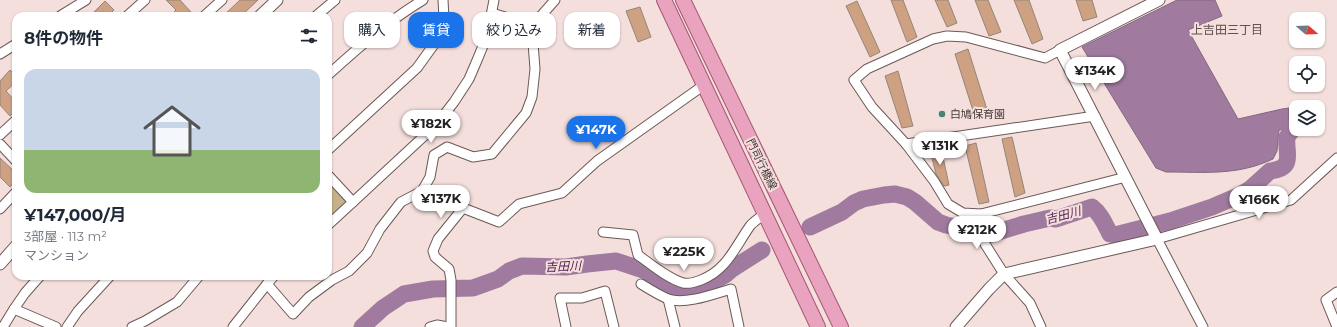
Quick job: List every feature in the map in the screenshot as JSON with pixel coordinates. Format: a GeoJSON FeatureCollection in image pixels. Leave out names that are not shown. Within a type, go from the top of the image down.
{"type":"FeatureCollection","features":[{"type":"Feature","properties":{"kind":"main road","name":"門司行橋線"},"geometry":{"type":"LineString","coordinates":[[664,0],[818,327]]}},
{"type":"Feature","properties":{"kind":"main road","name":"門司行橋線"},"geometry":{"type":"LineString","coordinates":[[683,0],[841,327]]}},
{"type":"Feature","properties":{"kind":"street"},"geometry":{"type":"LineString","coordinates":[[66,12],[86,0]]}},
{"type":"Feature","properties":{"kind":"street"},"geometry":{"type":"LineString","coordinates":[[132,12],[145,0]]}},
{"type":"Feature","properties":{"kind":"street"},"geometry":{"type":"LineString","coordinates":[[208,12],[222,0]]}},
{"type":"Feature","properties":{"kind":"street"},"geometry":{"type":"LineString","coordinates":[[264,12],[277,0]]}},
{"type":"Feature","properties":{"kind":"street"},"geometry":{"type":"LineString","coordinates":[[321,12],[335,0]]}},
{"type":"Feature","properties":{"kind":"street"},"geometry":{"type":"LineString","coordinates":[[332,71],[368,39],[422,0]]}},
{"type":"Feature","properties":{"kind":"street"},"geometry":{"type":"LineString","coordinates":[[332,146],[416,68],[435,43],[444,18],[443,0]]}},
{"type":"Feature","properties":{"kind":"street"},"geometry":{"type":"LineString","coordinates":[[492,12],[494,0]]}},
{"type":"Feature","properties":{"kind":"street"},"geometry":{"type":"LineString","coordinates":[[543,12],[555,0]]}},
{"type":"Feature","properties":{"kind":"street"},"geometry":{"type":"LineString","coordinates":[[1126,177],[981,214],[963,213],[948,204],[934,181],[906,144],[872,107],[854,80],[867,69],[933,39],[947,36],[966,37],[1045,58],[1159,0]]}},
{"type":"Feature","properties":{"kind":"street"},"geometry":{"type":"LineString","coordinates":[[0,54],[12,46]]}},
{"type":"Feature","properties":{"kind":"street"},"geometry":{"type":"LineString","coordinates":[[332,221],[436,125],[454,102],[469,79],[482,48]]}},
{"type":"Feature","properties":{"kind":"street"},"geometry":{"type":"LineString","coordinates":[[267,284],[293,314],[309,297],[332,280],[349,271],[367,253],[380,229],[401,202],[422,192],[430,178],[434,155],[446,147],[473,157],[492,154],[526,113],[532,97],[535,69],[533,48]]}},
{"type":"Feature","properties":{"kind":"street"},"geometry":{"type":"LineString","coordinates":[[1060,50],[1203,327]]}},
{"type":"Feature","properties":{"kind":"street"},"geometry":{"type":"LineString","coordinates":[[430,327],[437,325],[449,327],[451,280],[449,269],[435,257],[433,251],[438,239],[463,208],[499,222],[519,204],[562,193],[597,161],[704,85]]}},
{"type":"Feature","properties":{"kind":"street"},"geometry":{"type":"LineString","coordinates":[[906,144],[1095,116]]}},
{"type":"Feature","properties":{"kind":"street"},"geometry":{"type":"LineString","coordinates":[[0,135],[12,124]]}},
{"type":"Feature","properties":{"kind":"street"},"geometry":{"type":"LineString","coordinates":[[0,144],[12,157]]}},
{"type":"Feature","properties":{"kind":"street"},"geometry":{"type":"LineString","coordinates":[[956,327],[1004,274],[1157,239],[1291,200],[1337,158]]}},
{"type":"Feature","properties":{"kind":"street"},"geometry":{"type":"LineString","coordinates":[[332,179],[353,202]]}},
{"type":"Feature","properties":{"kind":"street"},"geometry":{"type":"LineString","coordinates":[[0,209],[12,196]]}},
{"type":"Feature","properties":{"kind":"street"},"geometry":{"type":"LineString","coordinates":[[603,232],[633,235],[638,255],[671,278],[685,284],[712,276],[724,265],[751,225],[764,214]]}},
{"type":"Feature","properties":{"kind":"street"},"geometry":{"type":"LineString","coordinates":[[981,214],[985,244],[1004,274],[1030,303],[1041,327]]}},
{"type":"Feature","properties":{"kind":"street"},"geometry":{"type":"LineString","coordinates":[[0,264],[12,250]]}},
{"type":"Feature","properties":{"kind":"street"},"geometry":{"type":"LineString","coordinates":[[3,327],[25,293],[36,280]]}},
{"type":"Feature","properties":{"kind":"street"},"geometry":{"type":"LineString","coordinates":[[66,327],[78,311],[106,280]]}},
{"type":"Feature","properties":{"kind":"street"},"geometry":{"type":"LineString","coordinates":[[132,327],[146,321],[177,302],[196,280]]}},
{"type":"Feature","properties":{"kind":"street"},"geometry":{"type":"LineString","coordinates":[[233,327],[270,280]]}},
{"type":"Feature","properties":{"kind":"street"},"geometry":{"type":"LineString","coordinates":[[641,284],[668,299],[677,301],[693,299],[731,289],[739,327]]}},
{"type":"Feature","properties":{"kind":"street"},"geometry":{"type":"LineString","coordinates":[[566,327],[560,298],[582,298],[605,291],[614,327]]}},
{"type":"Feature","properties":{"kind":"street"},"geometry":{"type":"LineString","coordinates":[[1337,292],[1326,300],[1337,327]]}},
{"type":"Feature","properties":{"kind":"street"},"geometry":{"type":"LineString","coordinates":[[668,299],[675,327]]}},
{"type":"Feature","properties":{"kind":"street"},"geometry":{"type":"LineString","coordinates":[[14,309],[56,327]]}},
{"type":"Feature","properties":{"kind":"shaded area"},"geometry":{"type":"Polygon","coordinates":[[[1177,0],[1215,0],[1222,16],[1188,30],[1238,119],[1289,108],[1289,129],[1279,130],[1277,151],[1273,159],[1260,164],[1233,171],[1166,172],[1156,168],[1082,47],[1177,0]]]}},
{"type":"Feature","properties":{"kind":"shaded area"},"geometry":{"type":"Polygon","coordinates":[[[332,185],[347,202],[332,216],[332,185]]]}},
{"type":"Feature","properties":{"kind":"building"},"geometry":{"type":"Polygon","coordinates":[[[166,0],[180,0],[191,12],[174,12],[176,10],[166,0]]]}},
{"type":"Feature","properties":{"kind":"building"},"geometry":{"type":"Polygon","coordinates":[[[240,0],[258,0],[245,12],[227,12],[240,0]]]}},
{"type":"Feature","properties":{"kind":"building"},"geometry":{"type":"Polygon","coordinates":[[[891,0],[903,0],[917,37],[907,42],[891,0]]]}},
{"type":"Feature","properties":{"kind":"building"},"geometry":{"type":"Polygon","coordinates":[[[935,0],[948,0],[957,23],[947,27],[935,0]]]}},
{"type":"Feature","properties":{"kind":"building"},"geometry":{"type":"Polygon","coordinates":[[[975,0],[988,0],[1001,32],[989,36],[975,0]]]}},
{"type":"Feature","properties":{"kind":"building"},"geometry":{"type":"Polygon","coordinates":[[[1014,0],[1029,0],[1043,39],[1032,44],[1014,0]]]}},
{"type":"Feature","properties":{"kind":"building"},"geometry":{"type":"Polygon","coordinates":[[[1076,0],[1092,0],[1097,17],[1083,21],[1076,0]]]}},
{"type":"Feature","properties":{"kind":"building"},"geometry":{"type":"Polygon","coordinates":[[[105,1],[114,10],[112,12],[94,12],[105,1]]]}},
{"type":"Feature","properties":{"kind":"building"},"geometry":{"type":"Polygon","coordinates":[[[857,1],[880,52],[870,57],[846,6],[857,1]]]}},
{"type":"Feature","properties":{"kind":"building"},"geometry":{"type":"Polygon","coordinates":[[[640,7],[651,37],[638,42],[626,11],[640,7]]]}},
{"type":"Feature","properties":{"kind":"building"},"geometry":{"type":"Polygon","coordinates":[[[968,49],[989,116],[976,120],[955,54],[968,49]]]}},
{"type":"Feature","properties":{"kind":"building"},"geometry":{"type":"Polygon","coordinates":[[[10,70],[12,72],[12,86],[6,91],[12,98],[12,114],[10,116],[0,105],[0,81],[10,70]]]}},
{"type":"Feature","properties":{"kind":"building"},"geometry":{"type":"Polygon","coordinates":[[[898,71],[913,126],[902,128],[885,76],[898,71]]]}},
{"type":"Feature","properties":{"kind":"building"},"geometry":{"type":"Polygon","coordinates":[[[1012,137],[1025,193],[1015,197],[1002,139],[1012,137]]]}},
{"type":"Feature","properties":{"kind":"building"},"geometry":{"type":"Polygon","coordinates":[[[976,143],[989,202],[979,204],[965,146],[976,143]]]}},
{"type":"Feature","properties":{"kind":"building"},"geometry":{"type":"Polygon","coordinates":[[[941,148],[949,185],[944,186],[936,174],[930,150],[941,148]]]}},
{"type":"Feature","properties":{"kind":"building"},"geometry":{"type":"Polygon","coordinates":[[[0,158],[12,169],[12,185],[10,187],[0,177],[0,158]]]}},
{"type":"Feature","properties":{"kind":"waterway","name":"吉田川"},"geometry":{"type":"LineString","coordinates":[[810,227],[842,212],[854,203],[863,199],[895,194],[907,197],[915,202],[938,222],[991,234],[1024,224],[1050,218],[1056,219],[1092,207],[1100,216],[1110,234],[1115,235],[1170,221],[1212,207],[1240,195],[1250,189],[1270,171],[1283,167],[1288,159],[1287,137],[1289,134]]}},
{"type":"Feature","properties":{"kind":"waterway","name":"吉田川"},"geometry":{"type":"LineString","coordinates":[[362,327],[383,308],[404,294],[433,289],[473,288],[498,279],[509,271],[522,266],[566,267],[616,261],[646,271],[667,286],[685,291],[694,290],[705,286],[725,275],[762,250]]}},
{"type":"Feature","properties":{"kind":"place","name":"白鳩保育園"},"geometry":{"type":"Point","coordinates":[942,114]}},
{"type":"Feature","properties":{"kind":"district","name":"上吉田三丁目"},"geometry":{"type":"Point","coordinates":[1227,29]}}]}
